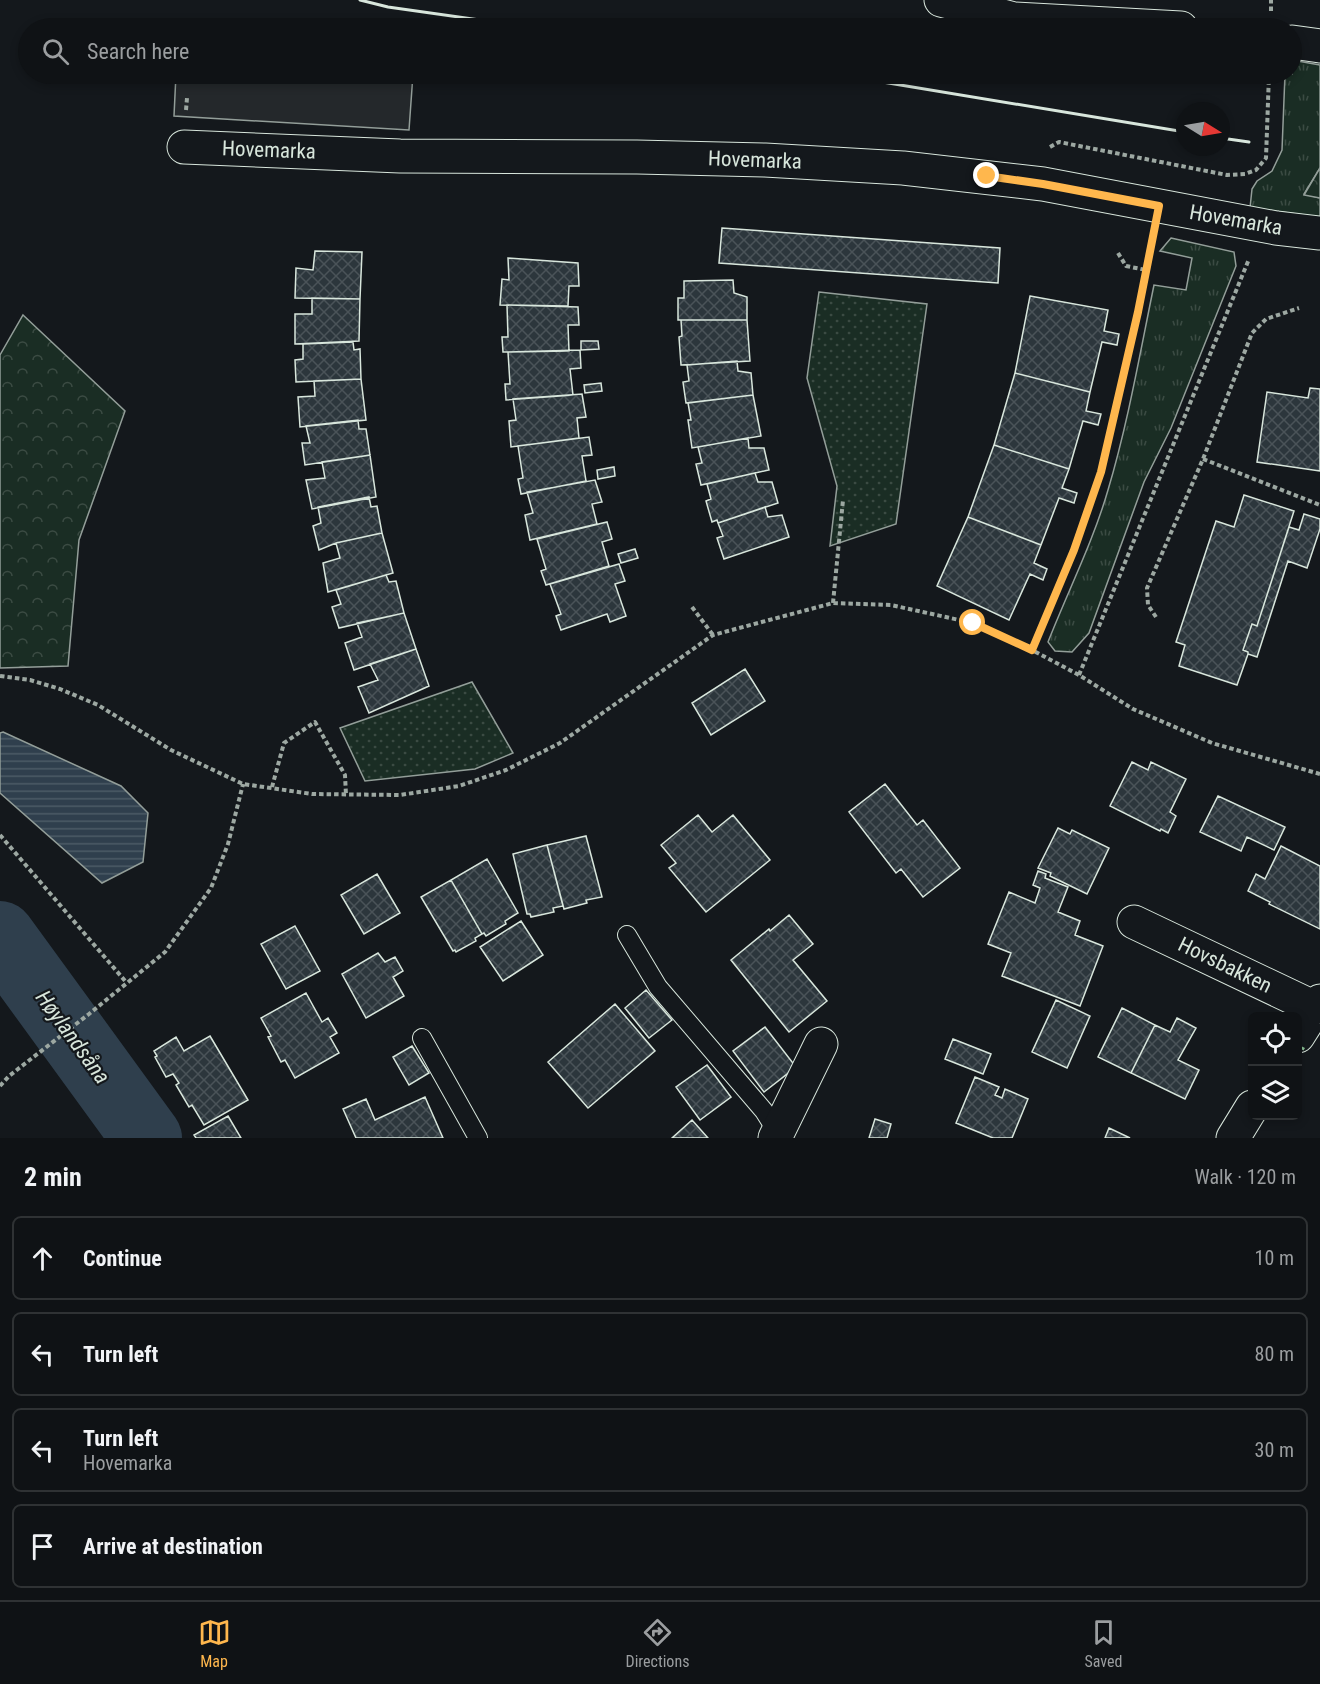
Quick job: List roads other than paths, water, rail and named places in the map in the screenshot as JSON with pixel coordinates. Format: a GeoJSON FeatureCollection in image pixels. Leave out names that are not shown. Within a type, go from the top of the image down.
{"type":"FeatureCollection","features":[{"type":"Feature","properties":{"kind":"main road"},"geometry":{"type":"LineString","coordinates":[[941,0],[1010,18]]}},
{"type":"Feature","properties":{"kind":"main road"},"geometry":{"type":"LineString","coordinates":[[1302,43],[1320,46]]}},
{"type":"Feature","properties":{"kind":"main road","name":"Hovemarka"},"geometry":{"type":"LineString","coordinates":[[184,147],[400,156],[765,160],[903,168],[1043,184],[1320,234]]}},
{"type":"Feature","properties":{"kind":"main road","name":"Hovsbakken"},"geometry":{"type":"LineString","coordinates":[[1134,922],[1317,1004],[1302,1029]]}},
{"type":"Feature","properties":{"kind":"main road"},"geometry":{"type":"LineString","coordinates":[[776,1135],[820,1044]]}},
{"type":"Feature","properties":{"kind":"main road"},"geometry":{"type":"LineString","coordinates":[[1233,1138],[1248,1114]]}},
{"type":"Feature","properties":{"kind":"lane"},"geometry":{"type":"LineString","coordinates":[[627,935],[658,987],[764,1111],[776,1135]]}},
{"type":"Feature","properties":{"kind":"lane"},"geometry":{"type":"LineString","coordinates":[[422,1038],[478,1138]]}},
{"type":"Feature","properties":{"kind":"water"},"geometry":{"type":"Polygon","coordinates":[[[3,732],[121,786],[148,813],[143,862],[102,883],[0,793],[0,733],[3,732]]]}},
{"type":"Feature","properties":{"kind":"waterway","name":"Høylandsåna"},"geometry":{"type":"LineString","coordinates":[[0,936],[147,1138]]}}]}
